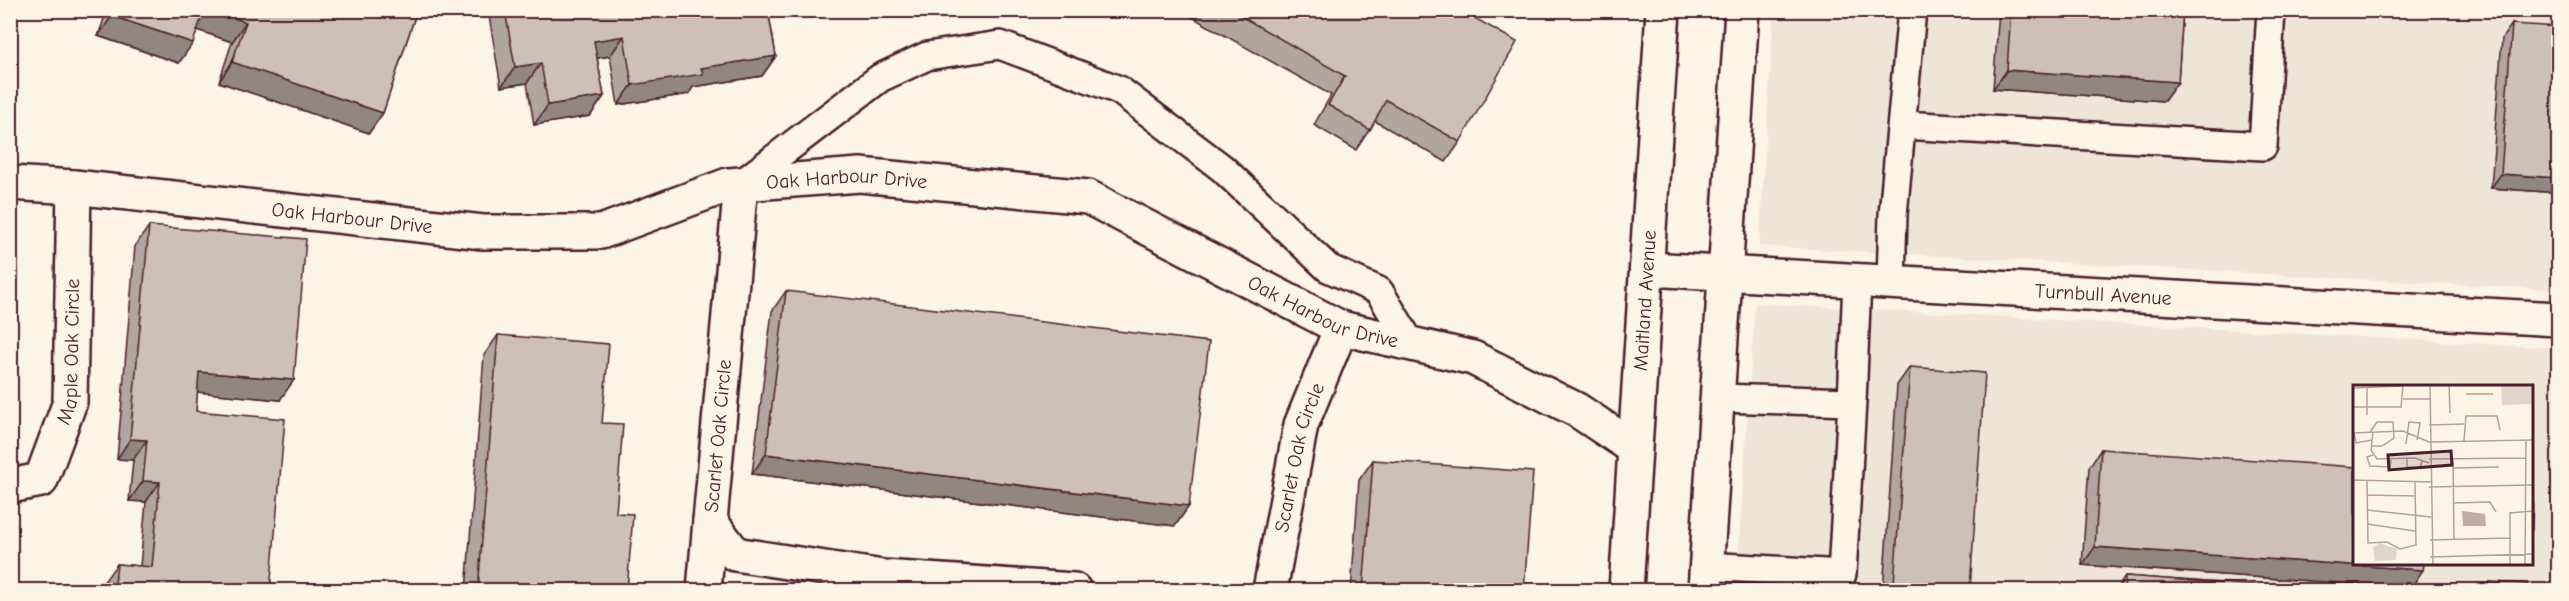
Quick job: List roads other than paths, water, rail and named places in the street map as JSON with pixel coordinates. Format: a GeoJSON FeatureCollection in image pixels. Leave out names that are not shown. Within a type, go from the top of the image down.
{"type":"FeatureCollection","features":[{"type":"Feature","properties":{"kind":"street","name":"Maitland Avenue"},"geometry":{"type":"LineString","coordinates":[[1626,591],[1663,10]]}},
{"type":"Feature","properties":{"kind":"street"},"geometry":{"type":"LineString","coordinates":[[1705,578],[1742,10]]}},
{"type":"Feature","properties":{"kind":"street","name":"Oak Harbour Drive"},"geometry":{"type":"LineString","coordinates":[[10,183],[483,232],[601,232],[728,185],[860,175],[1088,197],[1341,328],[1473,358],[1577,410],[1634,448]]}},
{"type":"Feature","properties":{"kind":"street","name":"Scarlet Oak Circle"},"geometry":{"type":"LineString","coordinates":[[741,184],[710,521],[735,554],[883,578],[1074,591]]}},
{"type":"Feature","properties":{"kind":"street","name":"Maple Oak Circle"},"geometry":{"type":"LineString","coordinates":[[10,486],[41,480],[70,402],[74,188]]}},
{"type":"Feature","properties":{"kind":"street","name":"Turnbull Avenue"},"geometry":{"type":"LineString","coordinates":[[1648,269],[2559,319]]}},
{"type":"Feature","properties":{"kind":"street","name":"Scarlet Oak Circle"},"geometry":{"type":"LineString","coordinates":[[1270,591],[1301,425],[1341,328]]}},
{"type":"Feature","properties":{"kind":"street"},"geometry":{"type":"LineString","coordinates":[[704,591],[710,521]]}},
{"type":"Feature","properties":{"kind":"lane"},"geometry":{"type":"LineString","coordinates":[[1891,281],[1893,215],[1912,10]]}},
{"type":"Feature","properties":{"kind":"lane"},"geometry":{"type":"LineString","coordinates":[[1903,125],[2263,146],[2271,10]]}},
{"type":"Feature","properties":{"kind":"lane"},"geometry":{"type":"LineString","coordinates":[[741,184],[880,78],[927,56],[1000,45],[1119,90],[1222,168],[1328,268],[1379,291],[1411,344]]}},
{"type":"Feature","properties":{"kind":"lane"},"geometry":{"type":"LineString","coordinates":[[1705,578],[1842,574],[1857,280]]}},
{"type":"Feature","properties":{"kind":"lane"},"geometry":{"type":"LineString","coordinates":[[1717,398],[1852,402]]}}]}
